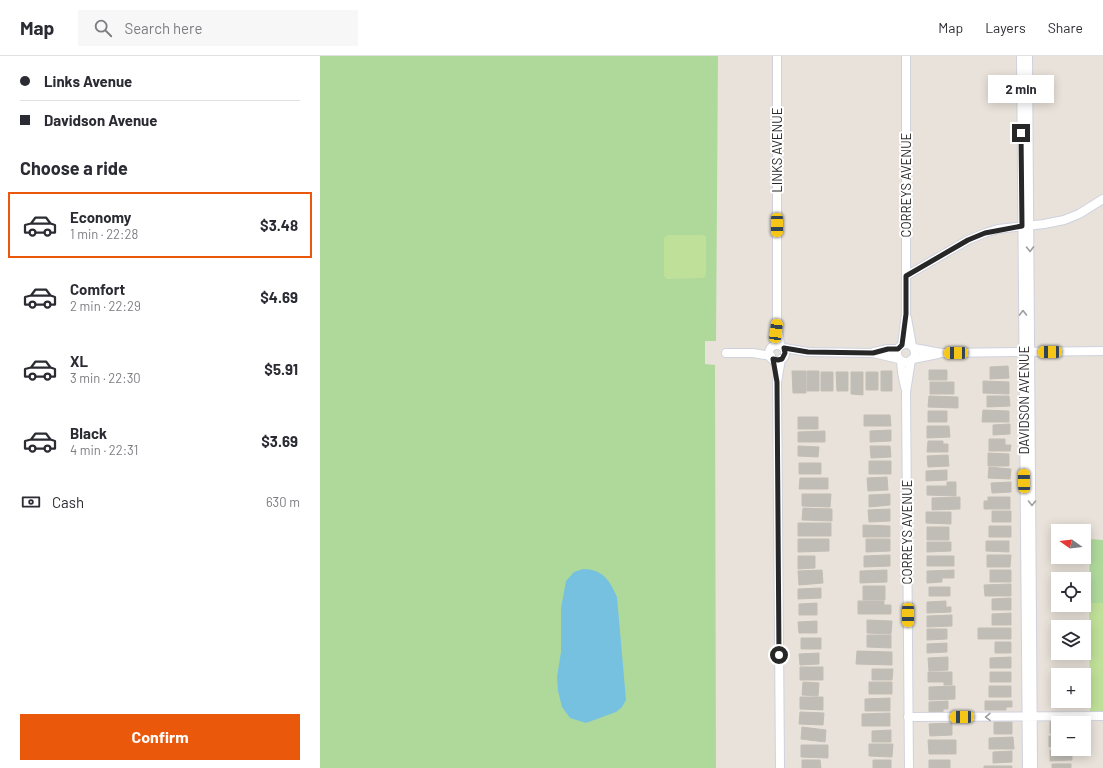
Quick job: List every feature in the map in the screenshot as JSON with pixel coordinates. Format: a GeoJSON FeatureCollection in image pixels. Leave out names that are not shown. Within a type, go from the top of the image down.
{"type":"FeatureCollection","features":[{"type":"Feature","properties":{"kind":"street","name":"LINKS AVENUE"},"geometry":{"type":"LineString","coordinates":[[777,56],[777,382],[780,768]]}},
{"type":"Feature","properties":{"kind":"street","name":"CORREYS AVENUE"},"geometry":{"type":"LineString","coordinates":[[900,347],[906,314],[906,56]]}},
{"type":"Feature","properties":{"kind":"street","name":"DAVIDSON AVENUE"},"geometry":{"type":"LineString","coordinates":[[1021,56],[1026,226]]}},
{"type":"Feature","properties":{"kind":"street","name":"DAVIDSON AVENUE"},"geometry":{"type":"LineString","coordinates":[[1028,56],[1026,226],[1030,716],[1033,768]]}},
{"type":"Feature","properties":{"kind":"street"},"geometry":{"type":"LineString","coordinates":[[906,276],[968,240],[985,233],[1064,220],[1079,214],[1103,199]]}},
{"type":"Feature","properties":{"kind":"street","name":"CORREYS AVENUE"},"geometry":{"type":"LineString","coordinates":[[906,314],[913,347]]}},
{"type":"Feature","properties":{"kind":"street"},"geometry":{"type":"LineString","coordinates":[[873,353],[907,344],[913,347],[941,353],[1103,351]]}},
{"type":"Feature","properties":{"kind":"street"},"geometry":{"type":"LineString","coordinates":[[900,347],[897,354],[900,360]]}},
{"type":"Feature","properties":{"kind":"street"},"geometry":{"type":"LineString","coordinates":[[912,360],[915,353],[913,347]]}},
{"type":"Feature","properties":{"kind":"street"},"geometry":{"type":"LineString","coordinates":[[726,353],[873,353],[906,362],[941,353]]}},
{"type":"Feature","properties":{"kind":"street","name":"CORREYS AVENUE"},"geometry":{"type":"LineString","coordinates":[[900,360],[906,392],[909,768]]}},
{"type":"Feature","properties":{"kind":"street","name":"CORREYS AVENUE"},"geometry":{"type":"LineString","coordinates":[[906,392],[912,360]]}},
{"type":"Feature","properties":{"kind":"street","name":"DAVIDSON AVENUE"},"geometry":{"type":"LineString","coordinates":[[1027,768],[1030,716]]}},
{"type":"Feature","properties":{"kind":"street"},"geometry":{"type":"LineString","coordinates":[[908,718],[1103,716]]}},
{"type":"Feature","properties":{"kind":"green space"},"geometry":{"type":"Polygon","coordinates":[[[320,56],[718,56],[716,341],[705,341],[705,364],[715,365],[716,768],[320,768],[320,56]]]}},
{"type":"Feature","properties":{"kind":"green space"},"geometry":{"type":"Polygon","coordinates":[[[667,235],[703,235],[706,237],[706,276],[703,278],[667,279],[664,276],[664,238],[667,235]]]}},
{"type":"Feature","properties":{"kind":"green space"},"geometry":{"type":"Polygon","coordinates":[[[1091,539],[1103,540],[1103,603],[1091,603],[1091,572],[1089,572],[1091,539]]]}},
{"type":"Feature","properties":{"kind":"green space"},"geometry":{"type":"Polygon","coordinates":[[[1091,603],[1103,603],[1103,712],[1090,713],[1091,620],[1089,620],[1091,603]]]}},
{"type":"Feature","properties":{"kind":"water"},"geometry":{"type":"Polygon","coordinates":[[[583,569],[596,571],[605,577],[612,586],[617,597],[626,700],[622,707],[616,712],[586,723],[570,718],[562,707],[558,691],[557,677],[561,652],[561,608],[566,581],[574,572],[583,569]]]}},
{"type":"Feature","properties":{"kind":"building"},"geometry":{"type":"Polygon","coordinates":[[[1008,366],[1009,378],[990,379],[990,367],[1008,366]]]}},
{"type":"Feature","properties":{"kind":"building"},"geometry":{"type":"Polygon","coordinates":[[[929,370],[947,370],[947,380],[929,380],[929,370]]]}},
{"type":"Feature","properties":{"kind":"building"},"geometry":{"type":"Polygon","coordinates":[[[792,371],[806,371],[806,393],[793,393],[792,371]]]}},
{"type":"Feature","properties":{"kind":"building"},"geometry":{"type":"Polygon","coordinates":[[[807,371],[819,371],[819,391],[807,391],[807,371]]]}},
{"type":"Feature","properties":{"kind":"building"},"geometry":{"type":"Polygon","coordinates":[[[881,371],[892,371],[892,391],[881,391],[881,371]]]}},
{"type":"Feature","properties":{"kind":"building"},"geometry":{"type":"Polygon","coordinates":[[[821,372],[833,372],[833,391],[821,391],[821,372]]]}},
{"type":"Feature","properties":{"kind":"building"},"geometry":{"type":"Polygon","coordinates":[[[836,372],[848,372],[848,391],[837,391],[836,372]]]}},
{"type":"Feature","properties":{"kind":"building"},"geometry":{"type":"Polygon","coordinates":[[[851,372],[863,372],[863,395],[851,394],[851,372]]]}},
{"type":"Feature","properties":{"kind":"building"},"geometry":{"type":"Polygon","coordinates":[[[866,372],[878,372],[878,390],[866,390],[866,372]]]}},
{"type":"Feature","properties":{"kind":"building"},"geometry":{"type":"Polygon","coordinates":[[[983,381],[1009,382],[1009,394],[983,393],[983,381]]]}},
{"type":"Feature","properties":{"kind":"building"},"geometry":{"type":"Polygon","coordinates":[[[930,382],[954,382],[954,394],[930,394],[930,382]]]}},
{"type":"Feature","properties":{"kind":"building"},"geometry":{"type":"Polygon","coordinates":[[[929,396],[958,397],[958,408],[928,407],[929,396]]]}},
{"type":"Feature","properties":{"kind":"building"},"geometry":{"type":"Polygon","coordinates":[[[987,396],[1009,396],[1010,406],[987,407],[987,396]]]}},
{"type":"Feature","properties":{"kind":"building"},"geometry":{"type":"Polygon","coordinates":[[[983,410],[1009,411],[1009,422],[982,422],[983,410]]]}},
{"type":"Feature","properties":{"kind":"building"},"geometry":{"type":"Polygon","coordinates":[[[928,411],[947,411],[947,422],[928,422],[928,411]]]}},
{"type":"Feature","properties":{"kind":"building"},"geometry":{"type":"Polygon","coordinates":[[[864,415],[890,415],[891,426],[864,426],[864,415]]]}},
{"type":"Feature","properties":{"kind":"building"},"geometry":{"type":"Polygon","coordinates":[[[798,417],[818,417],[818,429],[798,429],[798,417]]]}},
{"type":"Feature","properties":{"kind":"building"},"geometry":{"type":"Polygon","coordinates":[[[1010,424],[1010,434],[993,435],[993,425],[1010,424]]]}},
{"type":"Feature","properties":{"kind":"building"},"geometry":{"type":"Polygon","coordinates":[[[927,426],[949,426],[950,437],[927,438],[927,426]]]}},
{"type":"Feature","properties":{"kind":"building"},"geometry":{"type":"Polygon","coordinates":[[[891,430],[891,441],[870,442],[870,431],[891,430]]]}},
{"type":"Feature","properties":{"kind":"building"},"geometry":{"type":"Polygon","coordinates":[[[825,431],[825,442],[798,442],[798,432],[825,431]]]}},
{"type":"Feature","properties":{"kind":"building"},"geometry":{"type":"Polygon","coordinates":[[[989,439],[1005,439],[1005,445],[1011,445],[1010,451],[989,451],[989,439]]]}},
{"type":"Feature","properties":{"kind":"building"},"geometry":{"type":"Polygon","coordinates":[[[928,441],[943,441],[943,444],[948,444],[948,452],[927,452],[928,441]]]}},
{"type":"Feature","properties":{"kind":"building"},"geometry":{"type":"Polygon","coordinates":[[[798,446],[819,447],[818,457],[798,456],[798,446]]]}},
{"type":"Feature","properties":{"kind":"building"},"geometry":{"type":"Polygon","coordinates":[[[870,446],[890,446],[891,457],[871,458],[870,446]]]}},
{"type":"Feature","properties":{"kind":"building"},"geometry":{"type":"Polygon","coordinates":[[[988,453],[1009,454],[1009,466],[988,466],[988,453]]]}},
{"type":"Feature","properties":{"kind":"building"},"geometry":{"type":"Polygon","coordinates":[[[948,455],[949,466],[928,467],[927,456],[948,455]]]}},
{"type":"Feature","properties":{"kind":"building"},"geometry":{"type":"Polygon","coordinates":[[[869,461],[891,461],[891,474],[869,474],[869,461]]]}},
{"type":"Feature","properties":{"kind":"building"},"geometry":{"type":"Polygon","coordinates":[[[799,463],[821,463],[821,474],[799,474],[799,463]]]}},
{"type":"Feature","properties":{"kind":"building"},"geometry":{"type":"Polygon","coordinates":[[[989,467],[1011,469],[1010,479],[988,478],[989,467]]]}},
{"type":"Feature","properties":{"kind":"building"},"geometry":{"type":"Polygon","coordinates":[[[947,470],[947,480],[926,481],[926,471],[947,470]]]}},
{"type":"Feature","properties":{"kind":"building"},"geometry":{"type":"Polygon","coordinates":[[[887,477],[888,490],[868,491],[867,478],[887,477]]]}},
{"type":"Feature","properties":{"kind":"building"},"geometry":{"type":"Polygon","coordinates":[[[800,478],[828,478],[828,489],[799,489],[800,478]]]}},
{"type":"Feature","properties":{"kind":"building"},"geometry":{"type":"Polygon","coordinates":[[[947,482],[956,482],[956,496],[927,495],[927,486],[947,486],[947,482]]]}},
{"type":"Feature","properties":{"kind":"building"},"geometry":{"type":"Polygon","coordinates":[[[1011,482],[1011,492],[992,493],[991,483],[1011,482]]]}},
{"type":"Feature","properties":{"kind":"building"},"geometry":{"type":"Polygon","coordinates":[[[802,494],[831,494],[830,507],[802,506],[802,494]]]}},
{"type":"Feature","properties":{"kind":"building"},"geometry":{"type":"Polygon","coordinates":[[[890,494],[890,505],[869,507],[869,495],[890,494]]]}},
{"type":"Feature","properties":{"kind":"building"},"geometry":{"type":"Polygon","coordinates":[[[960,497],[960,509],[932,510],[932,498],[960,497]]]}},
{"type":"Feature","properties":{"kind":"building"},"geometry":{"type":"Polygon","coordinates":[[[988,497],[1010,497],[1010,509],[984,509],[984,501],[988,501],[988,497]]]}},
{"type":"Feature","properties":{"kind":"building"},"geometry":{"type":"Polygon","coordinates":[[[803,508],[832,509],[832,521],[802,520],[803,508]]]}},
{"type":"Feature","properties":{"kind":"building"},"geometry":{"type":"Polygon","coordinates":[[[890,509],[890,521],[869,522],[868,510],[890,509]]]}},
{"type":"Feature","properties":{"kind":"building"},"geometry":{"type":"Polygon","coordinates":[[[992,511],[1011,511],[1011,522],[992,522],[992,511]]]}},
{"type":"Feature","properties":{"kind":"building"},"geometry":{"type":"Polygon","coordinates":[[[926,512],[951,512],[951,524],[926,523],[926,512]]]}},
{"type":"Feature","properties":{"kind":"building"},"geometry":{"type":"Polygon","coordinates":[[[798,523],[831,523],[831,536],[798,536],[798,523]]]}},
{"type":"Feature","properties":{"kind":"building"},"geometry":{"type":"Polygon","coordinates":[[[863,525],[890,526],[890,537],[863,537],[863,525]]]}},
{"type":"Feature","properties":{"kind":"building"},"geometry":{"type":"Polygon","coordinates":[[[989,526],[1011,526],[1011,537],[989,537],[989,526]]]}},
{"type":"Feature","properties":{"kind":"building"},"geometry":{"type":"Polygon","coordinates":[[[927,527],[949,527],[949,540],[927,540],[927,527]]]}},
{"type":"Feature","properties":{"kind":"building"},"geometry":{"type":"Polygon","coordinates":[[[798,539],[829,539],[829,551],[798,552],[798,539]]]}},
{"type":"Feature","properties":{"kind":"building"},"geometry":{"type":"Polygon","coordinates":[[[866,539],[890,539],[890,551],[866,552],[866,539]]]}},
{"type":"Feature","properties":{"kind":"building"},"geometry":{"type":"Polygon","coordinates":[[[986,541],[1009,541],[1009,552],[986,551],[986,541]]]}},
{"type":"Feature","properties":{"kind":"building"},"geometry":{"type":"Polygon","coordinates":[[[927,542],[951,542],[951,551],[927,552],[927,542]]]}},
{"type":"Feature","properties":{"kind":"building"},"geometry":{"type":"Polygon","coordinates":[[[890,555],[890,566],[864,567],[864,556],[890,555]]]}},
{"type":"Feature","properties":{"kind":"building"},"geometry":{"type":"Polygon","coordinates":[[[987,555],[1011,555],[1010,567],[987,567],[987,555]]]}},
{"type":"Feature","properties":{"kind":"building"},"geometry":{"type":"Polygon","coordinates":[[[798,556],[815,556],[815,568],[798,569],[798,556]]]}},
{"type":"Feature","properties":{"kind":"building"},"geometry":{"type":"Polygon","coordinates":[[[927,556],[954,556],[954,566],[927,566],[927,556]]]}},
{"type":"Feature","properties":{"kind":"building"},"geometry":{"type":"Polygon","coordinates":[[[822,570],[823,583],[799,585],[798,571],[822,570]]]}},
{"type":"Feature","properties":{"kind":"building"},"geometry":{"type":"Polygon","coordinates":[[[887,570],[887,582],[860,583],[860,571],[887,570]]]}},
{"type":"Feature","properties":{"kind":"building"},"geometry":{"type":"Polygon","coordinates":[[[954,570],[954,578],[942,578],[942,582],[927,583],[927,571],[954,570]]]}},
{"type":"Feature","properties":{"kind":"building"},"geometry":{"type":"Polygon","coordinates":[[[990,570],[1011,570],[1011,582],[990,582],[990,570]]]}},
{"type":"Feature","properties":{"kind":"building"},"geometry":{"type":"Polygon","coordinates":[[[1011,584],[1011,596],[985,596],[984,585],[1011,584]]]}},
{"type":"Feature","properties":{"kind":"building"},"geometry":{"type":"Polygon","coordinates":[[[863,586],[885,586],[885,600],[863,600],[863,586]]]}},
{"type":"Feature","properties":{"kind":"building"},"geometry":{"type":"Polygon","coordinates":[[[929,587],[950,587],[950,596],[929,596],[929,587]]]}},
{"type":"Feature","properties":{"kind":"building"},"geometry":{"type":"Polygon","coordinates":[[[821,588],[821,598],[798,599],[798,589],[821,588]]]}},
{"type":"Feature","properties":{"kind":"building"},"geometry":{"type":"Polygon","coordinates":[[[1011,598],[1011,610],[992,610],[992,599],[1011,598]]]}},
{"type":"Feature","properties":{"kind":"building"},"geometry":{"type":"Polygon","coordinates":[[[858,601],[884,601],[884,605],[891,605],[891,614],[858,614],[858,601]]]}},
{"type":"Feature","properties":{"kind":"building"},"geometry":{"type":"Polygon","coordinates":[[[946,601],[946,607],[951,607],[951,612],[927,613],[927,602],[946,601]]]}},
{"type":"Feature","properties":{"kind":"building"},"geometry":{"type":"Polygon","coordinates":[[[817,603],[817,615],[799,615],[799,604],[817,603]]]}},
{"type":"Feature","properties":{"kind":"building"},"geometry":{"type":"Polygon","coordinates":[[[1011,613],[1011,625],[992,625],[992,614],[1011,613]]]}},
{"type":"Feature","properties":{"kind":"building"},"geometry":{"type":"Polygon","coordinates":[[[952,615],[952,626],[927,627],[927,616],[952,615]]]}},
{"type":"Feature","properties":{"kind":"building"},"geometry":{"type":"Polygon","coordinates":[[[867,620],[892,621],[891,634],[867,633],[867,620]]]}},
{"type":"Feature","properties":{"kind":"building"},"geometry":{"type":"Polygon","coordinates":[[[817,621],[817,633],[799,633],[798,622],[817,621]]]}},
{"type":"Feature","properties":{"kind":"building"},"geometry":{"type":"Polygon","coordinates":[[[978,628],[1011,628],[1011,639],[978,639],[978,628]]]}},
{"type":"Feature","properties":{"kind":"building"},"geometry":{"type":"Polygon","coordinates":[[[927,629],[947,629],[947,639],[927,640],[927,629]]]}},
{"type":"Feature","properties":{"kind":"building"},"geometry":{"type":"Polygon","coordinates":[[[867,635],[891,635],[891,648],[867,647],[867,635]]]}},
{"type":"Feature","properties":{"kind":"building"},"geometry":{"type":"Polygon","coordinates":[[[801,638],[821,638],[821,649],[801,649],[801,638]]]}},
{"type":"Feature","properties":{"kind":"building"},"geometry":{"type":"Polygon","coordinates":[[[995,642],[1011,642],[1011,653],[995,653],[995,642]]]}},
{"type":"Feature","properties":{"kind":"building"},"geometry":{"type":"Polygon","coordinates":[[[947,643],[947,652],[927,653],[927,644],[947,643]]]}},
{"type":"Feature","properties":{"kind":"building"},"geometry":{"type":"Polygon","coordinates":[[[857,651],[892,652],[892,665],[856,664],[857,651]]]}},
{"type":"Feature","properties":{"kind":"building"},"geometry":{"type":"Polygon","coordinates":[[[819,653],[819,664],[800,665],[799,654],[819,653]]]}},
{"type":"Feature","properties":{"kind":"building"},"geometry":{"type":"Polygon","coordinates":[[[948,657],[948,670],[929,671],[928,658],[948,657]]]}},
{"type":"Feature","properties":{"kind":"building"},"geometry":{"type":"Polygon","coordinates":[[[1011,657],[1011,668],[990,668],[990,658],[1011,657]]]}},
{"type":"Feature","properties":{"kind":"building"},"geometry":{"type":"Polygon","coordinates":[[[800,667],[823,667],[823,680],[800,680],[800,667]]]}},
{"type":"Feature","properties":{"kind":"building"},"geometry":{"type":"Polygon","coordinates":[[[872,669],[893,669],[892,680],[872,680],[872,669]]]}},
{"type":"Feature","properties":{"kind":"building"},"geometry":{"type":"Polygon","coordinates":[[[928,672],[952,672],[952,685],[944,685],[944,682],[928,682],[928,672]]]}},
{"type":"Feature","properties":{"kind":"building"},"geometry":{"type":"Polygon","coordinates":[[[990,672],[1011,672],[1011,682],[990,682],[990,672]]]}},
{"type":"Feature","properties":{"kind":"building"},"geometry":{"type":"Polygon","coordinates":[[[803,682],[819,683],[818,696],[802,695],[803,682]]]}},
{"type":"Feature","properties":{"kind":"building"},"geometry":{"type":"Polygon","coordinates":[[[869,682],[892,682],[892,694],[869,694],[869,682]]]}},
{"type":"Feature","properties":{"kind":"building"},"geometry":{"type":"Polygon","coordinates":[[[955,686],[955,699],[929,700],[929,687],[955,686]]]}},
{"type":"Feature","properties":{"kind":"building"},"geometry":{"type":"Polygon","coordinates":[[[989,686],[1011,686],[1011,697],[989,697],[989,686]]]}},
{"type":"Feature","properties":{"kind":"building"},"geometry":{"type":"Polygon","coordinates":[[[800,697],[823,697],[823,710],[800,709],[800,697]]]}},
{"type":"Feature","properties":{"kind":"building"},"geometry":{"type":"Polygon","coordinates":[[[890,698],[890,711],[865,711],[865,699],[890,698]]]}},
{"type":"Feature","properties":{"kind":"building"},"geometry":{"type":"Polygon","coordinates":[[[948,701],[948,709],[943,709],[943,713],[929,713],[929,702],[948,701]]]}},
{"type":"Feature","properties":{"kind":"building"},"geometry":{"type":"Polygon","coordinates":[[[985,701],[1012,701],[1012,707],[1006,707],[1006,710],[985,710],[985,701]]]}},
{"type":"Feature","properties":{"kind":"building"},"geometry":{"type":"Polygon","coordinates":[[[800,712],[824,713],[823,725],[799,724],[800,712]]]}},
{"type":"Feature","properties":{"kind":"building"},"geometry":{"type":"Polygon","coordinates":[[[890,713],[890,726],[862,726],[862,714],[890,713]]]}},
{"type":"Feature","properties":{"kind":"building"},"geometry":{"type":"Polygon","coordinates":[[[1050,721],[1051,721],[1051,733],[1050,721]]]}},
{"type":"Feature","properties":{"kind":"building"},"geometry":{"type":"Polygon","coordinates":[[[994,722],[1012,722],[1012,734],[994,734],[994,722]]]}},
{"type":"Feature","properties":{"kind":"building"},"geometry":{"type":"Polygon","coordinates":[[[952,723],[952,735],[930,736],[929,724],[952,723]]]}},
{"type":"Feature","properties":{"kind":"building"},"geometry":{"type":"Polygon","coordinates":[[[802,727],[826,730],[825,742],[801,739],[802,727]]]}},
{"type":"Feature","properties":{"kind":"building"},"geometry":{"type":"Polygon","coordinates":[[[891,730],[891,742],[872,742],[872,731],[891,730]]]}},
{"type":"Feature","properties":{"kind":"building"},"geometry":{"type":"Polygon","coordinates":[[[1049,736],[1051,736],[1051,747],[1049,747],[1049,736]]]}},
{"type":"Feature","properties":{"kind":"building"},"geometry":{"type":"Polygon","coordinates":[[[1013,737],[1014,749],[989,749],[989,738],[1013,737]]]}},
{"type":"Feature","properties":{"kind":"building"},"geometry":{"type":"Polygon","coordinates":[[[928,740],[956,740],[956,754],[929,754],[928,740]]]}},
{"type":"Feature","properties":{"kind":"building"},"geometry":{"type":"Polygon","coordinates":[[[869,744],[893,744],[892,757],[869,756],[869,744]]]}},
{"type":"Feature","properties":{"kind":"building"},"geometry":{"type":"Polygon","coordinates":[[[801,745],[828,745],[828,758],[801,757],[801,745]]]}},
{"type":"Feature","properties":{"kind":"building"},"geometry":{"type":"Polygon","coordinates":[[[1050,750],[1051,756],[1072,756],[1072,760],[1050,761],[1050,750]]]}},
{"type":"Feature","properties":{"kind":"building"},"geometry":{"type":"Polygon","coordinates":[[[1012,751],[1012,762],[993,763],[993,752],[1012,751]]]}},
{"type":"Feature","properties":{"kind":"building"},"geometry":{"type":"Polygon","coordinates":[[[802,760],[820,760],[821,768],[802,768],[802,760]]]}},
{"type":"Feature","properties":{"kind":"building"},"geometry":{"type":"Polygon","coordinates":[[[873,760],[891,760],[891,768],[873,768],[873,760]]]}},
{"type":"Feature","properties":{"kind":"building"},"geometry":{"type":"Polygon","coordinates":[[[929,760],[950,760],[950,768],[929,768],[929,760]]]}},
{"type":"Feature","properties":{"kind":"building"},"geometry":{"type":"Polygon","coordinates":[[[1052,764],[1071,764],[1071,768],[1052,768],[1052,764]]]}},
{"type":"Feature","properties":{"kind":"building"},"geometry":{"type":"Polygon","coordinates":[[[984,766],[1012,766],[1012,768],[984,768],[984,766]]]}},
{"type":"Feature","properties":{"kind":"route"},"geometry":{"type":"LineString","coordinates":[[779,655],[777,382],[773,359],[782,359],[785,353],[784,348],[808,352],[873,353],[888,349],[898,349],[902,345],[906,314],[906,276],[968,240],[985,233],[1022,226],[1021,133]]}}]}
